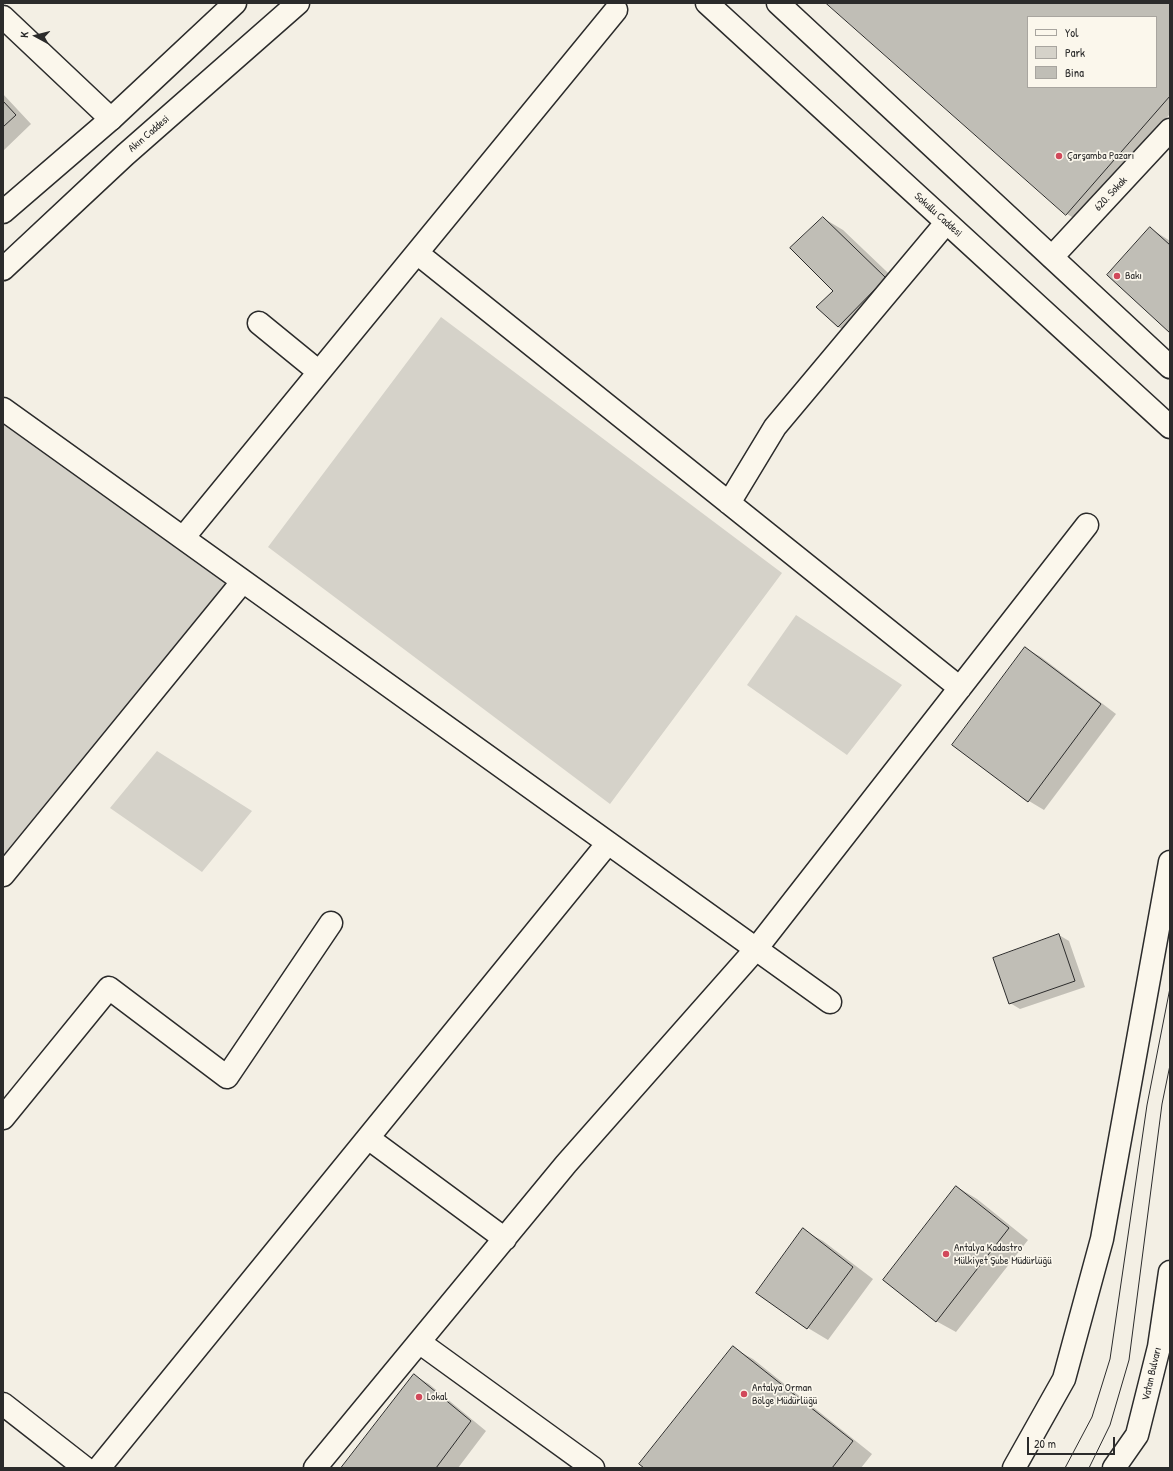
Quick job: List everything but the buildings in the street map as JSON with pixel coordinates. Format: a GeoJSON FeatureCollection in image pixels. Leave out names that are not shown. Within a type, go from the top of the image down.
{"type":"FeatureCollection","features":[{"type":"Feature","properties":{"kind":"main road"},"geometry":{"type":"LineString","coordinates":[[3,212],[111,119],[235,3]]}},
{"type":"Feature","properties":{"kind":"main road","name":"Akın Caddesi"},"geometry":{"type":"LineString","coordinates":[[3,269],[125,155],[298,3]]}},
{"type":"Feature","properties":{"kind":"main road","name":"Sokullu Caddesi"},"geometry":{"type":"LineString","coordinates":[[707,3],[1170,427]]}},
{"type":"Feature","properties":{"kind":"main road"},"geometry":{"type":"LineString","coordinates":[[778,3],[1170,367]]}},
{"type":"Feature","properties":{"kind":"main road"},"geometry":{"type":"LineString","coordinates":[[183,538],[616,10]]}},
{"type":"Feature","properties":{"kind":"main road"},"geometry":{"type":"LineString","coordinates":[[3,17],[111,119]]}},
{"type":"Feature","properties":{"kind":"main road","name":"620. Sokak"},"geometry":{"type":"LineString","coordinates":[[1052,257],[1170,130]]}},
{"type":"Feature","properties":{"kind":"main road"},"geometry":{"type":"LineString","coordinates":[[730,503],[775,427],[946,223]]}},
{"type":"Feature","properties":{"kind":"main road"},"geometry":{"type":"LineString","coordinates":[[417,253],[960,688]]}},
{"type":"Feature","properties":{"kind":"main road"},"geometry":{"type":"LineString","coordinates":[[259,323],[319,372]]}},
{"type":"Feature","properties":{"kind":"main road"},"geometry":{"type":"LineString","coordinates":[[3,409],[830,1002]]}},
{"type":"Feature","properties":{"kind":"main road"},"geometry":{"type":"LineString","coordinates":[[315,1468],[566,1164],[756,949],[1087,525]]}},
{"type":"Feature","properties":{"kind":"main road"},"geometry":{"type":"LineString","coordinates":[[3,875],[243,581]]}},
{"type":"Feature","properties":{"kind":"main road"},"geometry":{"type":"LineString","coordinates":[[99,1468],[608,843]]}},
{"type":"Feature","properties":{"kind":"main road"},"geometry":{"type":"LineString","coordinates":[[1014,1468],[1064,1379],[1102,1239],[1170,862]]}},
{"type":"Feature","properties":{"kind":"main road"},"geometry":{"type":"LineString","coordinates":[[3,1118],[109,988],[226,1077],[331,923]]}},
{"type":"Feature","properties":{"kind":"main road"},"geometry":{"type":"LineString","coordinates":[[368,1138],[504,1239]]}},
{"type":"Feature","properties":{"kind":"main road","name":"Vatan Bulvarı"},"geometry":{"type":"LineString","coordinates":[[1114,1468],[1137,1435],[1165,1344],[1170,1272]]}},
{"type":"Feature","properties":{"kind":"main road"},"geometry":{"type":"LineString","coordinates":[[419,1342],[592,1468]]}},
{"type":"Feature","properties":{"kind":"main road"},"geometry":{"type":"LineString","coordinates":[[3,1404],[85,1468]]}},
{"type":"Feature","properties":{"kind":"green space"},"geometry":{"type":"Polygon","coordinates":[[[441,317],[782,573],[610,804],[268,547],[441,317]]]}},
{"type":"Feature","properties":{"kind":"green space"},"geometry":{"type":"Polygon","coordinates":[[[3,409],[243,581],[3,875],[3,409]]]}},
{"type":"Feature","properties":{"kind":"green space"},"geometry":{"type":"Polygon","coordinates":[[[796,615],[902,685],[847,755],[747,685],[796,615]]]}},
{"type":"Feature","properties":{"kind":"green space"},"geometry":{"type":"Polygon","coordinates":[[[157,751],[252,811],[202,872],[110,808],[157,751]]]}},
{"type":"Feature","properties":{"kind":"tram line"},"geometry":{"type":"LineString","coordinates":[[1065,1468],[1092,1417],[1110,1359],[1147,1105],[1170,988]]}},
{"type":"Feature","properties":{"kind":"tram line"},"geometry":{"type":"LineString","coordinates":[[1089,1468],[1110,1425],[1129,1360],[1162,1104],[1170,1065]]}},
{"type":"Feature","properties":{"kind":"place","name":"Çarşamba Pazarı"},"geometry":{"type":"Point","coordinates":[1059,156]}},
{"type":"Feature","properties":{"kind":"place","name":"Bakı"},"geometry":{"type":"Point","coordinates":[1117,276]}},
{"type":"Feature","properties":{"kind":"place","name":"Antalya Kadastro Mülkiyet Şube Müdürlüğü"},"geometry":{"type":"Point","coordinates":[946,1254]}},
{"type":"Feature","properties":{"kind":"place","name":"Antalya Orman Bölge Müdürlüğü"},"geometry":{"type":"Point","coordinates":[744,1394]}},
{"type":"Feature","properties":{"kind":"place","name":"Lokal"},"geometry":{"type":"Point","coordinates":[419,1397]}}]}
